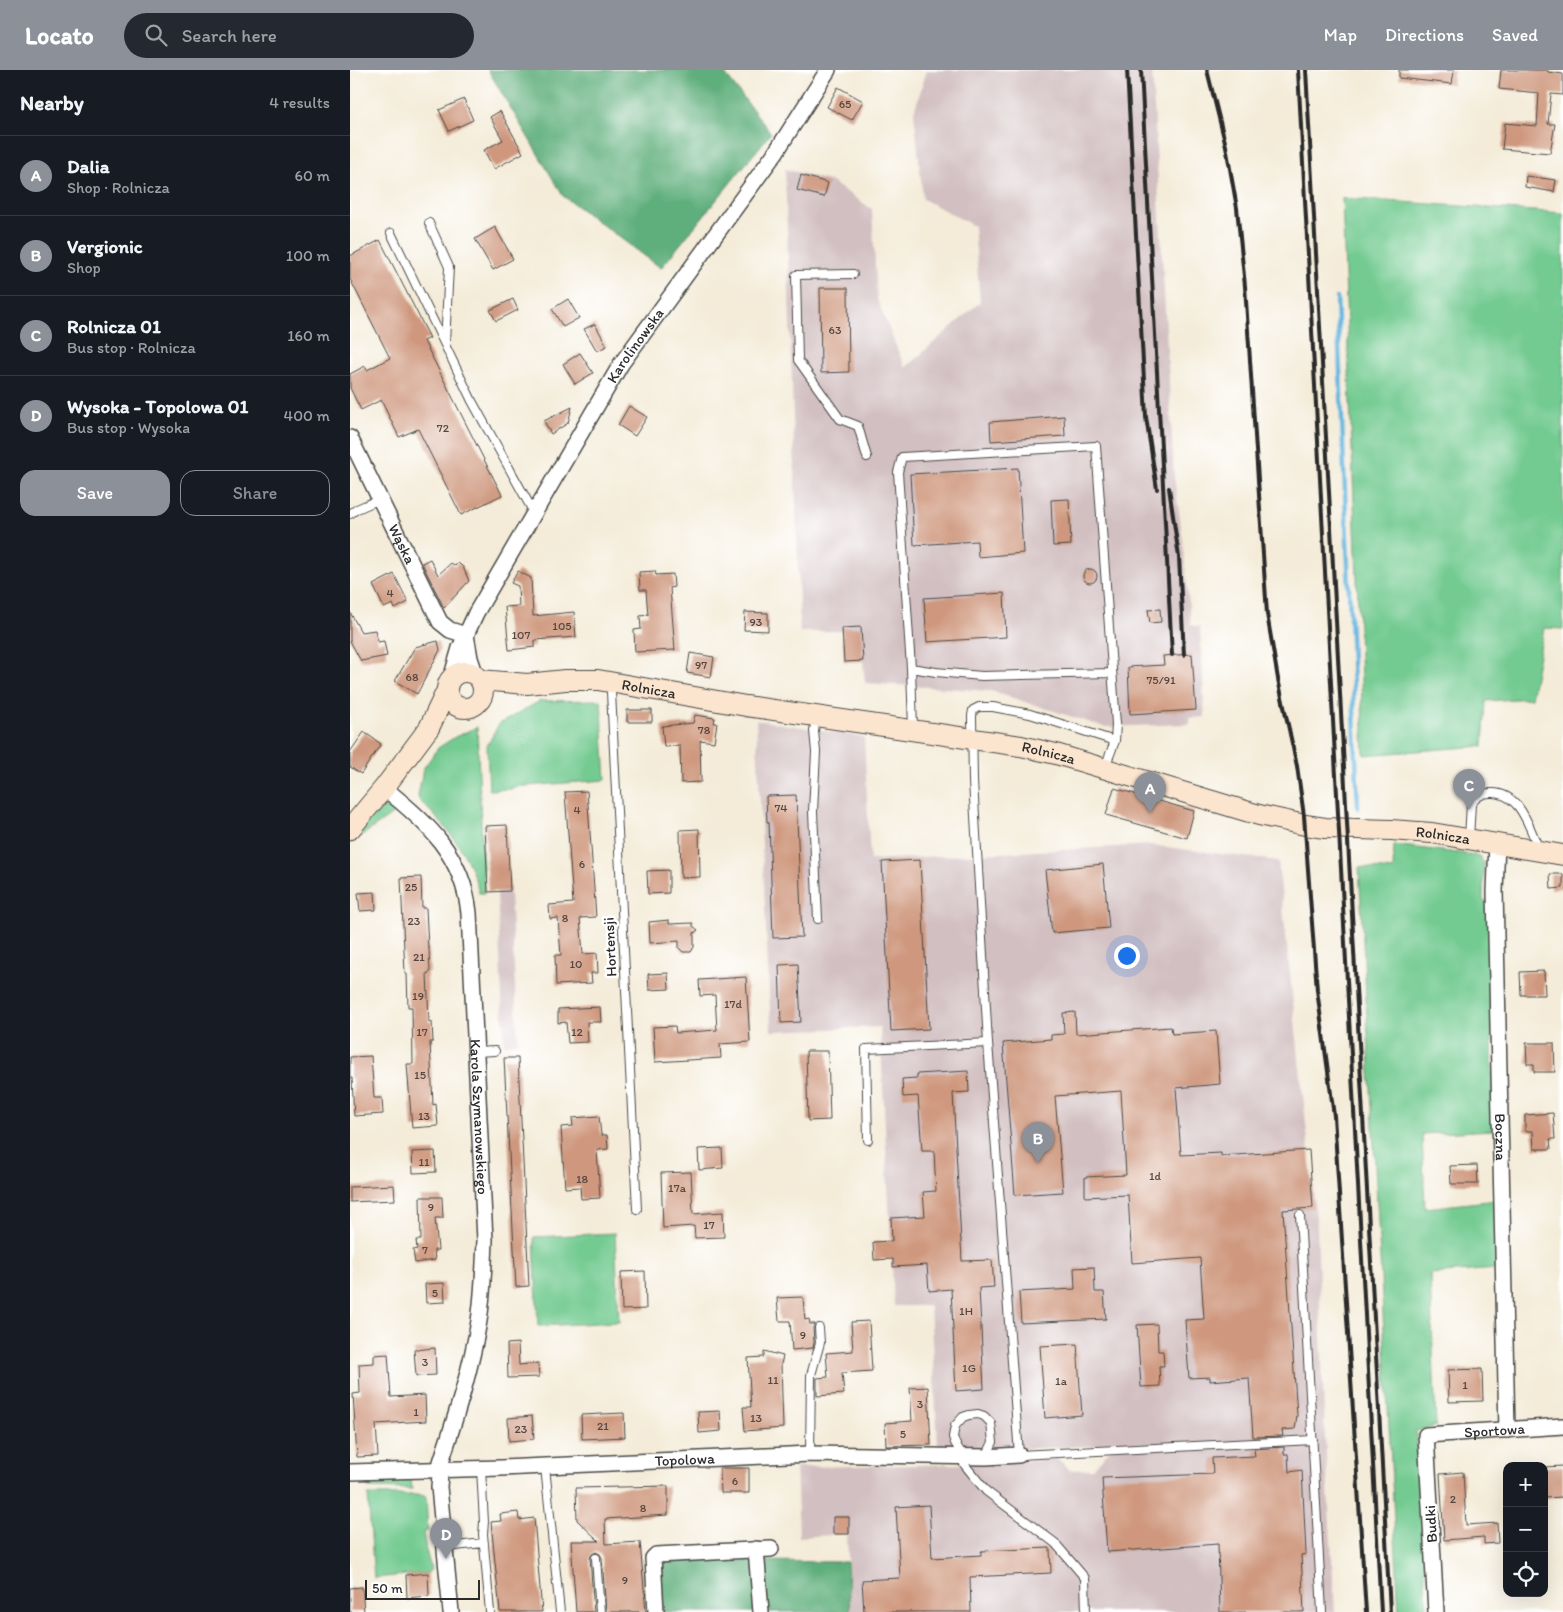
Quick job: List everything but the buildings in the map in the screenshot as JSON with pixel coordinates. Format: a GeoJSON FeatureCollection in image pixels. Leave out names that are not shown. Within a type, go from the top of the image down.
{"type":"FeatureCollection","features":[{"type":"Feature","properties":{"kind":"street","name":"Karolinowska"},"geometry":{"type":"LineString","coordinates":[[350,829],[384,788],[429,728],[449,684],[460,648],[480,606],[621,364],[776,152],[828,70]]}},
{"type":"Feature","properties":{"kind":"street","name":"Wąska"},"geometry":{"type":"LineString","coordinates":[[350,438],[440,622],[450,630],[466,635]]}},
{"type":"Feature","properties":{"kind":"street"},"geometry":{"type":"LineString","coordinates":[[466,635],[470,658],[483,690],[472,704],[454,704],[450,700],[449,684],[455,675],[466,672],[478,678]]}},
{"type":"Feature","properties":{"kind":"street","name":"Rolnicza"},"geometry":{"type":"LineString","coordinates":[[478,678],[527,684]]}},
{"type":"Feature","properties":{"kind":"street","name":"Rolnicza"},"geometry":{"type":"LineString","coordinates":[[472,704],[527,684],[577,679],[613,682],[746,706],[1033,748],[1259,815],[1305,825],[1325,828],[1414,831],[1469,838],[1563,855]]}},
{"type":"Feature","properties":{"kind":"street","name":"Karolinowska"},"geometry":{"type":"LineString","coordinates":[[429,728],[472,704]]}},
{"type":"Feature","properties":{"kind":"street","name":"Karola Szymanowskiego"},"geometry":{"type":"LineString","coordinates":[[384,788],[430,827],[447,851],[462,880],[469,914],[485,1228],[483,1281],[478,1324],[461,1400],[441,1462],[440,1471],[439,1487],[451,1612]]}},
{"type":"Feature","properties":{"kind":"street","name":"Boczna"},"geometry":{"type":"LineString","coordinates":[[1497,843],[1495,891],[1507,1430]]}},
{"type":"Feature","properties":{"kind":"street","name":"Sportowa"},"geometry":{"type":"LineString","coordinates":[[1426,1435],[1563,1426]]}},
{"type":"Feature","properties":{"kind":"street","name":"Budki"},"geometry":{"type":"LineString","coordinates":[[1426,1435],[1436,1612]]}},
{"type":"Feature","properties":{"kind":"street","name":"Topolowa"},"geometry":{"type":"LineString","coordinates":[[350,1472],[545,1467],[810,1454],[986,1457],[1018,1455]]}},
{"type":"Feature","properties":{"kind":"street"},"geometry":{"type":"LineString","coordinates":[[656,1612],[653,1558],[656,1555],[763,1549],[761,1612]]}},
{"type":"Feature","properties":{"kind":"lane"},"geometry":{"type":"LineString","coordinates":[[429,223],[449,267],[445,345]]}},
{"type":"Feature","properties":{"kind":"lane"},"geometry":{"type":"LineString","coordinates":[[391,233],[472,401],[534,513]]}},
{"type":"Feature","properties":{"kind":"lane"},"geometry":{"type":"LineString","coordinates":[[853,274],[796,275],[798,360],[840,418],[858,426],[867,457]]}},
{"type":"Feature","properties":{"kind":"lane"},"geometry":{"type":"LineString","coordinates":[[913,731],[911,668],[898,472],[902,456],[1096,446],[1116,724],[1115,741],[1104,769]]}},
{"type":"Feature","properties":{"kind":"lane"},"geometry":{"type":"LineString","coordinates":[[350,514],[380,499]]}},
{"type":"Feature","properties":{"kind":"lane"},"geometry":{"type":"LineString","coordinates":[[911,668],[982,676],[1111,672]]}},
{"type":"Feature","properties":{"kind":"lane","name":"Hortensji"},"geometry":{"type":"LineString","coordinates":[[613,682],[611,692],[637,1210]]}},
{"type":"Feature","properties":{"kind":"lane"},"geometry":{"type":"LineString","coordinates":[[1115,741],[1030,714],[993,707],[979,707],[973,710],[972,739],[988,1043],[1018,1455],[1313,1440]]}},
{"type":"Feature","properties":{"kind":"lane"},"geometry":{"type":"LineString","coordinates":[[816,716],[814,731],[816,752],[813,812],[818,919]]}},
{"type":"Feature","properties":{"kind":"lane"},"geometry":{"type":"LineString","coordinates":[[1469,838],[1471,804],[1480,795],[1503,794],[1515,802],[1540,850]]}},
{"type":"Feature","properties":{"kind":"lane"},"geometry":{"type":"LineString","coordinates":[[868,1140],[866,1049],[988,1043]]}},
{"type":"Feature","properties":{"kind":"lane"},"geometry":{"type":"LineString","coordinates":[[476,1052],[496,1051]]}},
{"type":"Feature","properties":{"kind":"lane"},"geometry":{"type":"LineString","coordinates":[[1300,1215],[1322,1612]]}},
{"type":"Feature","properties":{"kind":"lane"},"geometry":{"type":"LineString","coordinates":[[810,1454],[811,1375],[820,1343],[819,1328]]}},
{"type":"Feature","properties":{"kind":"lane"},"geometry":{"type":"LineString","coordinates":[[986,1457],[993,1442],[993,1428],[988,1419],[978,1414],[963,1417],[955,1426],[953,1437],[964,1464],[986,1491],[1056,1543],[1085,1578],[1086,1612]]}},
{"type":"Feature","properties":{"kind":"lane"},"geometry":{"type":"LineString","coordinates":[[545,1467],[560,1612]]}},
{"type":"Feature","properties":{"kind":"lane"},"geometry":{"type":"LineString","coordinates":[[481,1469],[484,1543],[490,1612]]}},
{"type":"Feature","properties":{"kind":"lane"},"geometry":{"type":"LineString","coordinates":[[445,1547],[484,1543]]}},
{"type":"Feature","properties":{"kind":"lane"},"geometry":{"type":"LineString","coordinates":[[596,1558],[600,1612]]}},
{"type":"Feature","properties":{"kind":"shaded area"},"geometry":{"type":"Polygon","coordinates":[[[927,70],[1152,70],[1174,476],[1191,625],[1200,627],[1205,717],[1189,718],[1190,724],[1104,727],[991,691],[865,683],[863,661],[844,662],[842,631],[800,632],[785,169],[830,181],[872,209],[877,299],[905,368],[980,302],[974,226],[923,199],[914,112],[927,70]]]}},
{"type":"Feature","properties":{"kind":"shaded area"},"geometry":{"type":"Polygon","coordinates":[[[756,720],[864,737],[870,860],[1150,845],[1278,861],[1317,1227],[1325,1437],[1335,1612],[850,1612],[847,1534],[799,1537],[796,1467],[964,1464],[1058,1459],[1070,1470],[1093,1469],[1114,1445],[971,1451],[938,1446],[930,1306],[894,1306],[880,1027],[771,1031],[756,720]]]}},
{"type":"Feature","properties":{"kind":"shaded area"},"geometry":{"type":"Polygon","coordinates":[[[510,891],[518,1043],[504,1044],[497,892],[510,891]]]}},
{"type":"Feature","properties":{"kind":"green space"},"geometry":{"type":"Polygon","coordinates":[[[488,70],[722,70],[771,133],[661,268],[563,196],[488,70]]]}},
{"type":"Feature","properties":{"kind":"green space"},"geometry":{"type":"Polygon","coordinates":[[[1342,198],[1563,213],[1563,629],[1544,628],[1531,698],[1486,701],[1483,746],[1364,755],[1342,198]]]}},
{"type":"Feature","properties":{"kind":"green space"},"geometry":{"type":"Polygon","coordinates":[[[601,700],[606,780],[489,790],[487,746],[499,724],[540,701],[601,700]]]}},
{"type":"Feature","properties":{"kind":"green space"},"geometry":{"type":"Polygon","coordinates":[[[477,727],[484,893],[479,893],[475,879],[456,842],[419,800],[418,796],[423,769],[438,748],[455,737],[477,727]]]}},
{"type":"Feature","properties":{"kind":"green space"},"geometry":{"type":"Polygon","coordinates":[[[390,807],[397,811],[350,844],[350,841],[378,811],[390,807]]]}},
{"type":"Feature","properties":{"kind":"green space"},"geometry":{"type":"Polygon","coordinates":[[[1394,845],[1474,855],[1480,858],[1484,863],[1483,900],[1490,902],[1493,1130],[1422,1134],[1425,1208],[1497,1200],[1497,1269],[1430,1274],[1436,1426],[1416,1431],[1427,1612],[1399,1612],[1359,867],[1393,870],[1394,845]]]}},
{"type":"Feature","properties":{"kind":"green space"},"geometry":{"type":"Polygon","coordinates":[[[615,1233],[619,1322],[538,1326],[534,1237],[615,1233]]]}},
{"type":"Feature","properties":{"kind":"green space"},"geometry":{"type":"Polygon","coordinates":[[[411,1478],[412,1489],[368,1488],[368,1479],[411,1478]]]}},
{"type":"Feature","properties":{"kind":"green space"},"geometry":{"type":"Polygon","coordinates":[[[368,1495],[421,1495],[426,1497],[428,1531],[423,1532],[431,1569],[428,1573],[374,1578],[368,1495]]]}},
{"type":"Feature","properties":{"kind":"green space"},"geometry":{"type":"Polygon","coordinates":[[[659,1561],[847,1562],[850,1612],[663,1612],[659,1561]]]}},
{"type":"Feature","properties":{"kind":"waterway"},"geometry":{"type":"LineString","coordinates":[[1337,298],[1358,808]]}},
{"type":"Feature","properties":{"kind":"railway"},"geometry":{"type":"LineString","coordinates":[[1127,70],[1146,417],[1157,489]]}},
{"type":"Feature","properties":{"kind":"railway"},"geometry":{"type":"LineString","coordinates":[[1141,70],[1172,655]]}},
{"type":"Feature","properties":{"kind":"railway"},"geometry":{"type":"LineString","coordinates":[[1207,70],[1226,146],[1237,208],[1245,286],[1267,614],[1278,679],[1297,766],[1304,816],[1317,990],[1334,1116],[1366,1612]]}},
{"type":"Feature","properties":{"kind":"railway"},"geometry":{"type":"LineString","coordinates":[[1298,70],[1381,1612]]}},
{"type":"Feature","properties":{"kind":"railway"},"geometry":{"type":"LineString","coordinates":[[1306,70],[1390,1612]]}},
{"type":"Feature","properties":{"kind":"railway"},"geometry":{"type":"LineString","coordinates":[[1169,488],[1179,557],[1184,655]]}},
{"type":"Feature","properties":{"kind":"place","name":"Rolnicza 01"},"geometry":{"type":"Point","coordinates":[1469,810]}},
{"type":"Feature","properties":{"kind":"place","name":"Dalia"},"geometry":{"type":"Point","coordinates":[1150,813]}},
{"type":"Feature","properties":{"kind":"place","name":"Vergionic"},"geometry":{"type":"Point","coordinates":[1038,1163]}},
{"type":"Feature","properties":{"kind":"place","name":"Wysoka - Topolowa 01"},"geometry":{"type":"Point","coordinates":[446,1559]}}]}
